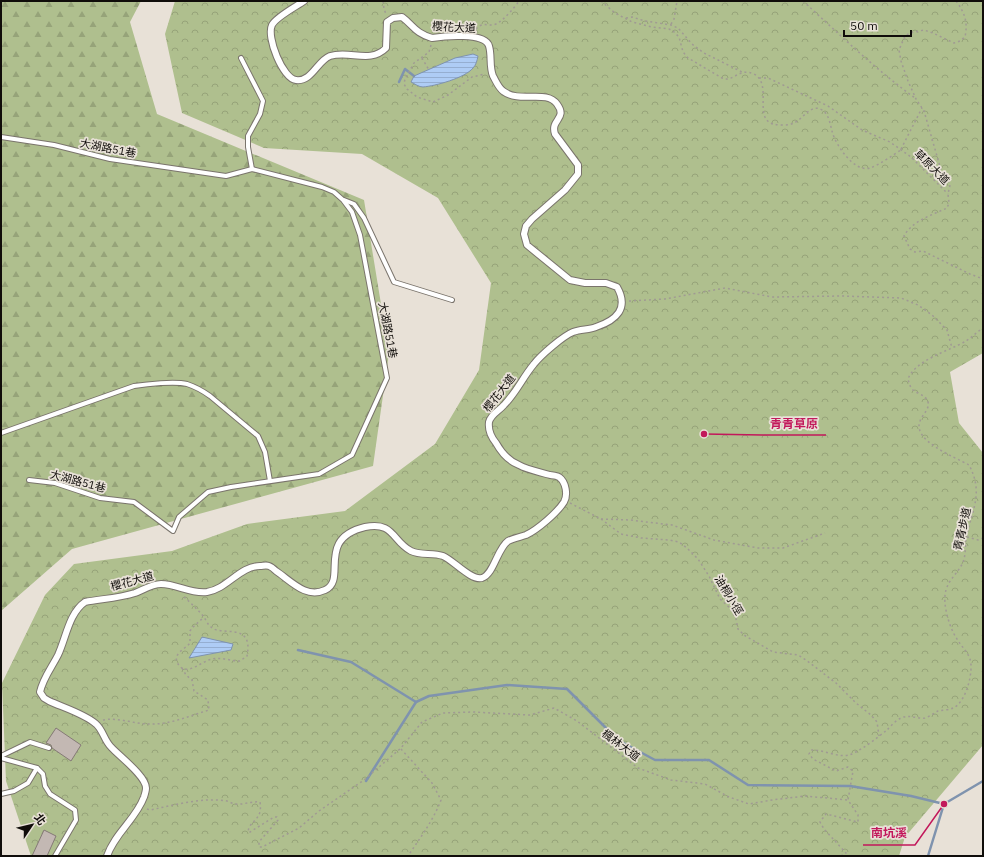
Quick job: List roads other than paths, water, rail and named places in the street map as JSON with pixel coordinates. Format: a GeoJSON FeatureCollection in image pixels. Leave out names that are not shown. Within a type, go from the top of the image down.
{"type":"FeatureCollection","features":[{"type":"Feature","properties":{"kind":"street","name":"櫻花大道"},"geometry":{"type":"LineString","coordinates":[[107,856],[110,846],[140,808],[145,796],[146,787],[142,778],[109,746],[102,731],[96,723],[88,718],[49,702],[40,692],[42,683],[58,654],[80,605],[85,602],[135,593],[160,584],[175,586],[197,592],[208,592],[226,585],[243,571],[255,566],[269,566],[306,592],[327,590],[333,583],[335,576],[334,556],[339,543],[348,534],[364,527],[378,526],[389,530],[412,552],[442,556],[475,578],[482,578],[488,574],[503,545],[512,539],[525,536],[535,530],[565,501],[566,491],[564,483],[558,477],[518,465],[501,452],[490,435],[488,424],[491,417],[503,406],[535,362],[564,338],[574,332],[596,328],[611,320],[619,312],[623,302],[622,296],[617,287],[606,283],[585,283],[570,280],[527,245],[524,234],[526,226],[565,190],[578,174],[578,165],[555,134],[553,128],[555,123],[560,118],[561,111],[556,103],[549,98],[541,96],[521,98],[503,91],[497,84],[492,72],[489,45],[485,40],[472,36],[432,38],[420,34],[402,17],[392,18],[387,22],[386,48],[380,53],[374,56],[330,56],[323,60],[305,79],[291,79],[286,73],[271,40],[272,25],[276,20],[304,1]]}},
{"type":"Feature","properties":{"kind":"lane"},"geometry":{"type":"LineString","coordinates":[[241,58],[263,101],[260,114],[248,136],[248,147],[252,169]]}},
{"type":"Feature","properties":{"kind":"lane","name":"大湖路51巷"},"geometry":{"type":"LineString","coordinates":[[1,137],[54,145],[110,159],[226,176],[252,169],[322,186],[334,192],[344,200],[352,212],[360,234],[387,378],[352,455],[319,474],[231,487],[208,492],[179,516],[173,531],[134,502],[100,498],[55,483],[29,480]]}},
{"type":"Feature","properties":{"kind":"lane"},"geometry":{"type":"LineString","coordinates":[[344,200],[354,204],[364,218],[394,282],[452,300]]}},
{"type":"Feature","properties":{"kind":"lane"},"geometry":{"type":"LineString","coordinates":[[1,433],[134,386],[152,384],[186,384],[203,390],[258,436],[265,452],[270,481]]}},
{"type":"Feature","properties":{"kind":"lane"},"geometry":{"type":"LineString","coordinates":[[1,757],[30,742],[49,748]]}},
{"type":"Feature","properties":{"kind":"lane"},"geometry":{"type":"LineString","coordinates":[[1,757],[36,768],[43,774],[45,786],[50,794],[75,810],[76,820],[55,856]]}},
{"type":"Feature","properties":{"kind":"lane"},"geometry":{"type":"LineString","coordinates":[[1,794],[14,791],[28,783],[36,768]]}},
{"type":"Feature","properties":{"kind":"water"},"geometry":{"type":"Polygon","coordinates":[[[473,54],[478,56],[475,66],[464,75],[442,83],[423,87],[411,82],[414,76],[455,58],[473,54]]]}},
{"type":"Feature","properties":{"kind":"water"},"geometry":{"type":"Polygon","coordinates":[[[202,637],[233,644],[231,650],[189,658],[202,637]]]}},
{"type":"Feature","properties":{"kind":"waterway"},"geometry":{"type":"LineString","coordinates":[[399,82],[405,69],[414,76]]}},
{"type":"Feature","properties":{"kind":"waterway"},"geometry":{"type":"LineString","coordinates":[[298,650],[351,662],[416,702],[429,696],[507,685],[567,689],[618,740],[655,760],[709,760],[748,785],[850,786],[911,796],[944,804]]}},
{"type":"Feature","properties":{"kind":"waterway"},"geometry":{"type":"LineString","coordinates":[[366,781],[416,702]]}},
{"type":"Feature","properties":{"kind":"waterway"},"geometry":{"type":"LineString","coordinates":[[928,856],[944,804],[983,781]]}},
{"type":"Feature","properties":{"kind":"place","name":"青青草原"},"geometry":{"type":"Point","coordinates":[704,434]}},
{"type":"Feature","properties":{"kind":"place","name":"南坑溪"},"geometry":{"type":"Point","coordinates":[944,804]}}]}
